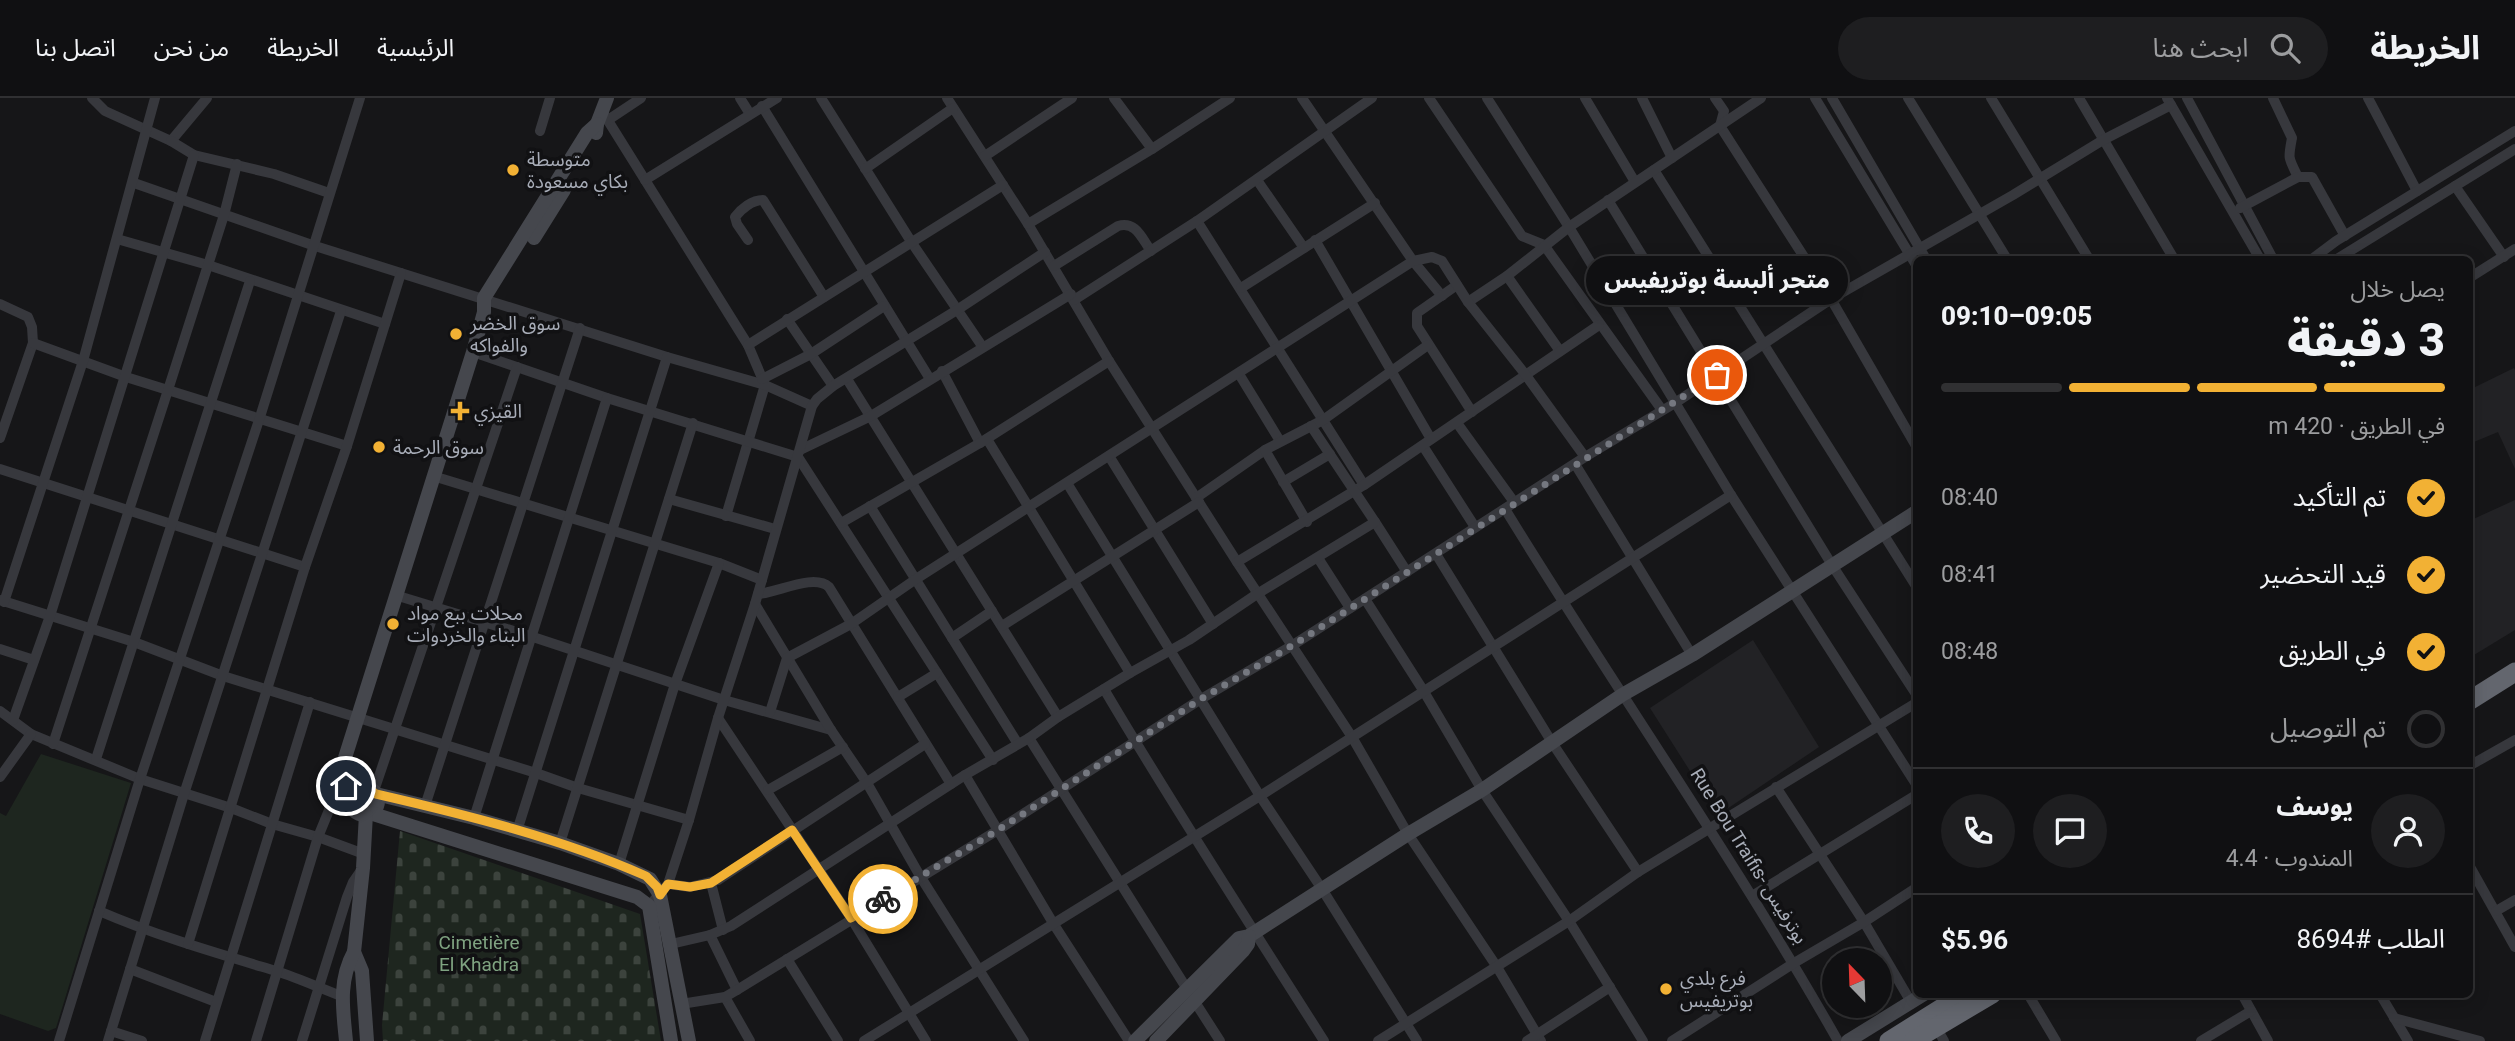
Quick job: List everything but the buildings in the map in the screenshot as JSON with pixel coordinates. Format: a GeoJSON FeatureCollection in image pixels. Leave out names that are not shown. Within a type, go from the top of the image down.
{"type":"FeatureCollection","features":[{"type":"Feature","properties":{"kind":"highway"},"geometry":{"type":"LineString","coordinates":[[2473,684],[2515,658]]}},
{"type":"Feature","properties":{"kind":"highway"},"geometry":{"type":"LineString","coordinates":[[2473,698],[2515,672]]}},
{"type":"Feature","properties":{"kind":"highway"},"geometry":{"type":"LineString","coordinates":[[1889,1041],[1958,998]]}},
{"type":"Feature","properties":{"kind":"highway"},"geometry":{"type":"LineString","coordinates":[[1913,1041],[1940,1034],[1987,998]]}},
{"type":"Feature","properties":{"kind":"street"},"geometry":{"type":"LineString","coordinates":[[92,98],[105,111],[171,141],[194,155],[237,164],[329,193]]}},
{"type":"Feature","properties":{"kind":"street"},"geometry":{"type":"LineString","coordinates":[[155,98],[134,183],[83,361],[2,601],[134,642],[223,676],[578,788],[689,820]]}},
{"type":"Feature","properties":{"kind":"street"},"geometry":{"type":"LineString","coordinates":[[171,141],[207,98]]}},
{"type":"Feature","properties":{"kind":"street"},"geometry":{"type":"LineString","coordinates":[[59,1041],[140,779],[260,417],[360,98]]}},
{"type":"Feature","properties":{"kind":"street"},"geometry":{"type":"LineString","coordinates":[[540,131],[550,98]]}},
{"type":"Feature","properties":{"kind":"street"},"geometry":{"type":"LineString","coordinates":[[617,112],[624,98]]}},
{"type":"Feature","properties":{"kind":"street"},"geometry":{"type":"LineString","coordinates":[[603,113],[617,112],[641,98]]}},
{"type":"Feature","properties":{"kind":"street"},"geometry":{"type":"LineString","coordinates":[[740,98],[750,114]]}},
{"type":"Feature","properties":{"kind":"street"},"geometry":{"type":"LineString","coordinates":[[645,180],[777,98]]}},
{"type":"Feature","properties":{"kind":"street"},"geometry":{"type":"LineString","coordinates":[[821,98],[912,243],[982,346]]}},
{"type":"Feature","properties":{"kind":"street"},"geometry":{"type":"LineString","coordinates":[[947,98],[1054,266],[1109,361],[1197,500],[1352,737],[1408,834],[1497,967],[1536,1039],[1610,987]]}},
{"type":"Feature","properties":{"kind":"street"},"geometry":{"type":"LineString","coordinates":[[985,156],[1072,98]]}},
{"type":"Feature","properties":{"kind":"street"},"geometry":{"type":"LineString","coordinates":[[1114,98],[1152,149]]}},
{"type":"Feature","properties":{"kind":"street"},"geometry":{"type":"LineString","coordinates":[[1028,225],[1230,98]]}},
{"type":"Feature","properties":{"kind":"street"},"geometry":{"type":"LineString","coordinates":[[1302,98],[1413,261],[1442,296]]}},
{"type":"Feature","properties":{"kind":"street"},"geometry":{"type":"LineString","coordinates":[[473,352],[607,398],[748,441],[799,453],[871,416],[982,346],[1151,251],[1373,98]]}},
{"type":"Feature","properties":{"kind":"street"},"geometry":{"type":"LineString","coordinates":[[1429,98],[1522,236],[1544,245],[1662,410]]}},
{"type":"Feature","properties":{"kind":"street"},"geometry":{"type":"LineString","coordinates":[[1487,98],[1569,227],[1731,495],[1913,779]]}},
{"type":"Feature","properties":{"kind":"street"},"geometry":{"type":"LineString","coordinates":[[1585,98],[1635,183]]}},
{"type":"Feature","properties":{"kind":"street"},"geometry":{"type":"LineString","coordinates":[[1642,98],[1672,158]]}},
{"type":"Feature","properties":{"kind":"street"},"geometry":{"type":"LineString","coordinates":[[1716,98],[1724,111],[1720,125],[1831,299],[1913,441]]}},
{"type":"Feature","properties":{"kind":"street"},"geometry":{"type":"LineString","coordinates":[[1468,302],[1507,276],[1569,227],[1761,98]]}},
{"type":"Feature","properties":{"kind":"street"},"geometry":{"type":"LineString","coordinates":[[1815,98],[1914,250],[1922,256]]}},
{"type":"Feature","properties":{"kind":"street"},"geometry":{"type":"LineString","coordinates":[[1832,98],[1915,256]]}},
{"type":"Feature","properties":{"kind":"street"},"geometry":{"type":"LineString","coordinates":[[1908,98],[2005,256]]}},
{"type":"Feature","properties":{"kind":"street"},"geometry":{"type":"LineString","coordinates":[[1991,98],[2087,256]]}},
{"type":"Feature","properties":{"kind":"street"},"geometry":{"type":"LineString","coordinates":[[2078,98],[2172,256]]}},
{"type":"Feature","properties":{"kind":"street"},"geometry":{"type":"LineString","coordinates":[[2187,98],[2272,256]]}},
{"type":"Feature","properties":{"kind":"street"},"geometry":{"type":"LineString","coordinates":[[2273,98],[2292,138],[2288,151],[2289,159],[2298,177]]}},
{"type":"Feature","properties":{"kind":"street"},"geometry":{"type":"LineString","coordinates":[[2373,100],[2417,191]]}},
{"type":"Feature","properties":{"kind":"street"},"geometry":{"type":"LineString","coordinates":[[681,1004],[725,997],[787,960],[851,918],[998,830],[1134,740],[1293,645],[1585,457],[1675,403],[1831,299],[2169,102],[2258,256]]}},
{"type":"Feature","properties":{"kind":"street"},"geometry":{"type":"LineString","coordinates":[[762,106],[930,379]]}},
{"type":"Feature","properties":{"kind":"street"},"geometry":{"type":"LineString","coordinates":[[865,169],[953,108]]}},
{"type":"Feature","properties":{"kind":"street"},"geometry":{"type":"LineString","coordinates":[[603,113],[748,345],[763,382],[726,516]]}},
{"type":"Feature","properties":{"kind":"street"},"geometry":{"type":"LineString","coordinates":[[256,1041],[318,837],[343,776],[343,764],[357,717],[487,304],[589,149],[603,113]]}},
{"type":"Feature","properties":{"kind":"street"},"geometry":{"type":"LineString","coordinates":[[2189,137],[2205,128]]}},
{"type":"Feature","properties":{"kind":"street"},"geometry":{"type":"LineString","coordinates":[[2316,256],[2515,131]]}},
{"type":"Feature","properties":{"kind":"street"},"geometry":{"type":"LineString","coordinates":[[2344,256],[2515,149]]}},
{"type":"Feature","properties":{"kind":"street"},"geometry":{"type":"LineString","coordinates":[[13,720],[50,616],[194,155]]}},
{"type":"Feature","properties":{"kind":"street"},"geometry":{"type":"LineString","coordinates":[[53,744],[224,215],[237,164]]}},
{"type":"Feature","properties":{"kind":"street"},"geometry":{"type":"LineString","coordinates":[[1654,170],[1913,581]]}},
{"type":"Feature","properties":{"kind":"street"},"geometry":{"type":"LineString","coordinates":[[2233,211],[2298,177],[2306,176],[2315,181],[2345,236]]}},
{"type":"Feature","properties":{"kind":"street"},"geometry":{"type":"LineString","coordinates":[[1257,180],[1304,248]]}},
{"type":"Feature","properties":{"kind":"street"},"geometry":{"type":"LineString","coordinates":[[134,183],[180,201],[487,304],[580,328],[667,357],[763,382],[812,406]]}},
{"type":"Feature","properties":{"kind":"street"},"geometry":{"type":"LineString","coordinates":[[748,345],[1003,184]]}},
{"type":"Feature","properties":{"kind":"street"},"geometry":{"type":"LineString","coordinates":[[2455,186],[2511,253],[2473,276]]}},
{"type":"Feature","properties":{"kind":"street"},"geometry":{"type":"LineString","coordinates":[[748,240],[735,218],[740,210],[763,200],[824,297]]}},
{"type":"Feature","properties":{"kind":"street"},"geometry":{"type":"LineString","coordinates":[[1608,200],[1832,565],[1913,689]]}},
{"type":"Feature","properties":{"kind":"street"},"geometry":{"type":"LineString","coordinates":[[1241,288],[1375,203]]}},
{"type":"Feature","properties":{"kind":"street"},"geometry":{"type":"LineString","coordinates":[[1197,221],[1364,485]]}},
{"type":"Feature","properties":{"kind":"street"},"geometry":{"type":"LineString","coordinates":[[1054,266],[1118,226],[1127,224],[1134,226],[1151,251]]}},
{"type":"Feature","properties":{"kind":"street"},"geometry":{"type":"LineString","coordinates":[[117,239],[208,265],[341,312],[385,324]]}},
{"type":"Feature","properties":{"kind":"street"},"geometry":{"type":"LineString","coordinates":[[1315,240],[1391,371],[1427,443],[1475,527]]}},
{"type":"Feature","properties":{"kind":"street"},"geometry":{"type":"LineString","coordinates":[[649,906],[664,889],[689,820],[718,718],[757,599],[812,406],[834,386],[1045,252]]}},
{"type":"Feature","properties":{"kind":"street"},"geometry":{"type":"LineString","coordinates":[[770,712],[787,658],[851,624],[916,579],[1413,261],[1437,257],[1442,261],[1468,302],[1525,374],[1585,457]]}},
{"type":"Feature","properties":{"kind":"street"},"geometry":{"type":"LineString","coordinates":[[188,944],[305,567],[347,446],[401,273]]}},
{"type":"Feature","properties":{"kind":"street"},"geometry":{"type":"LineString","coordinates":[[1507,276],[1560,351]]}},
{"type":"Feature","properties":{"kind":"street"},"geometry":{"type":"LineString","coordinates":[[96,759],[250,281]]}},
{"type":"Feature","properties":{"kind":"street"},"geometry":{"type":"LineString","coordinates":[[1457,285],[1417,313],[1416,319],[1428,345],[1472,412]]}},
{"type":"Feature","properties":{"kind":"street"},"geometry":{"type":"LineString","coordinates":[[0,304],[27,317],[32,327],[33,343],[0,438]]}},
{"type":"Feature","properties":{"kind":"street"},"geometry":{"type":"LineString","coordinates":[[763,382],[884,306]]}},
{"type":"Feature","properties":{"kind":"street"},"geometry":{"type":"LineString","coordinates":[[142,1041],[109,1036],[184,794],[341,312]]}},
{"type":"Feature","properties":{"kind":"street"},"geometry":{"type":"LineString","coordinates":[[788,319],[834,386]]}},
{"type":"Feature","properties":{"kind":"street"},"geometry":{"type":"LineString","coordinates":[[1237,562],[1364,485],[1599,325]]}},
{"type":"Feature","properties":{"kind":"street"},"geometry":{"type":"LineString","coordinates":[[425,806],[580,328]]}},
{"type":"Feature","properties":{"kind":"street"},"geometry":{"type":"LineString","coordinates":[[33,343],[126,377],[347,446]]}},
{"type":"Feature","properties":{"kind":"street"},"geometry":{"type":"LineString","coordinates":[[1002,626],[1112,558],[1265,450],[1323,420],[1428,345]]}},
{"type":"Feature","properties":{"kind":"street"},"geometry":{"type":"LineString","coordinates":[[517,831],[667,357]]}},
{"type":"Feature","properties":{"kind":"street"},"geometry":{"type":"LineString","coordinates":[[841,523],[984,441],[1109,361]]}},
{"type":"Feature","properties":{"kind":"street"},"geometry":{"type":"LineString","coordinates":[[360,808],[376,807],[375,792],[395,729],[517,367]]}},
{"type":"Feature","properties":{"kind":"street"},"geometry":{"type":"LineString","coordinates":[[943,371],[984,441],[1030,507],[1130,673]]}},
{"type":"Feature","properties":{"kind":"street"},"geometry":{"type":"LineString","coordinates":[[1239,374],[1280,441]]}},
{"type":"Feature","properties":{"kind":"street"},"geometry":{"type":"LineString","coordinates":[[847,379],[1058,717]]}},
{"type":"Feature","properties":{"kind":"street"},"geometry":{"type":"LineString","coordinates":[[474,818],[607,398]]}},
{"type":"Feature","properties":{"kind":"street"},"geometry":{"type":"LineString","coordinates":[[560,844],[693,423]]}},
{"type":"Feature","properties":{"kind":"street","name":"Rue Bou Traifis- بوترفيس"},"geometry":{"type":"LineString","coordinates":[[1457,423],[1510,505],[1563,603],[1752,896],[1838,1041]]}},
{"type":"Feature","properties":{"kind":"street"},"geometry":{"type":"LineString","coordinates":[[1311,426],[1407,572]]}},
{"type":"Feature","properties":{"kind":"street"},"geometry":{"type":"LineString","coordinates":[[1265,450],[1307,522]]}},
{"type":"Feature","properties":{"kind":"street"},"geometry":{"type":"LineString","coordinates":[[799,453],[993,760]]}},
{"type":"Feature","properties":{"kind":"street"},"geometry":{"type":"LineString","coordinates":[[1283,482],[1330,454]]}},
{"type":"Feature","properties":{"kind":"street"},"geometry":{"type":"LineString","coordinates":[[1109,456],[1213,624]]}},
{"type":"Feature","properties":{"kind":"street"},"geometry":{"type":"LineString","coordinates":[[1575,464],[1692,655]]}},
{"type":"Feature","properties":{"kind":"street"},"geometry":{"type":"LineString","coordinates":[[0,469],[305,567]]}},
{"type":"Feature","properties":{"kind":"street"},"geometry":{"type":"LineString","coordinates":[[433,476],[719,563],[762,580]]}},
{"type":"Feature","properties":{"kind":"street"},"geometry":{"type":"LineString","coordinates":[[1067,483],[1260,796],[1417,1041]]}},
{"type":"Feature","properties":{"kind":"street"},"geometry":{"type":"LineString","coordinates":[[864,1041],[1260,796],[1731,495]]}},
{"type":"Feature","properties":{"kind":"street"},"geometry":{"type":"LineString","coordinates":[[670,499],[775,530]]}},
{"type":"Feature","properties":{"kind":"street"},"geometry":{"type":"LineString","coordinates":[[870,506],[1018,744]]}},
{"type":"Feature","properties":{"kind":"street"},"geometry":{"type":"LineString","coordinates":[[1135,1041],[1248,944],[1253,934],[1408,834],[1482,790],[1622,695],[1692,655],[1913,514]]}},
{"type":"Feature","properties":{"kind":"street"},"geometry":{"type":"LineString","coordinates":[[671,944],[723,930],[964,775],[1029,738],[1058,717],[1375,522]]}},
{"type":"Feature","properties":{"kind":"street"},"geometry":{"type":"LineString","coordinates":[[1436,554],[1553,744],[1638,872]]}},
{"type":"Feature","properties":{"kind":"street"},"geometry":{"type":"LineString","coordinates":[[1318,558],[1350,608]]}},
{"type":"Feature","properties":{"kind":"street"},"geometry":{"type":"LineString","coordinates":[[619,864],[675,684],[719,563]]}},
{"type":"Feature","properties":{"kind":"street"},"geometry":{"type":"LineString","coordinates":[[757,599],[808,582],[825,583],[951,784]]}},
{"type":"Feature","properties":{"kind":"street"},"geometry":{"type":"LineString","coordinates":[[395,595],[724,700],[831,730]]}},
{"type":"Feature","properties":{"kind":"street"},"geometry":{"type":"LineString","coordinates":[[757,599],[787,658],[867,783],[920,876],[1024,1041]]}},
{"type":"Feature","properties":{"kind":"street"},"geometry":{"type":"LineString","coordinates":[[1365,599],[1482,790],[1569,921],[1643,1041]]}},
{"type":"Feature","properties":{"kind":"street"},"geometry":{"type":"LineString","coordinates":[[952,638],[992,611]]}},
{"type":"Feature","properties":{"kind":"street"},"geometry":{"type":"LineString","coordinates":[[0,649],[34,660]]}},
{"type":"Feature","properties":{"kind":"street"},"geometry":{"type":"LineString","coordinates":[[898,697],[937,673]]}},
{"type":"Feature","properties":{"kind":"street"},"geometry":{"type":"LineString","coordinates":[[1104,689],[1253,934],[1324,1041]]}},
{"type":"Feature","properties":{"kind":"street"},"geometry":{"type":"LineString","coordinates":[[205,1041],[310,702]]}},
{"type":"Feature","properties":{"kind":"street"},"geometry":{"type":"LineString","coordinates":[[1378,1041],[1569,921],[1638,872],[1913,706]]}},
{"type":"Feature","properties":{"kind":"street"},"geometry":{"type":"LineString","coordinates":[[0,711],[31,734],[140,779],[318,837],[364,857]]}},
{"type":"Feature","properties":{"kind":"street"},"geometry":{"type":"LineString","coordinates":[[718,718],[851,918],[926,1041]]}},
{"type":"Feature","properties":{"kind":"street"},"geometry":{"type":"LineString","coordinates":[[0,777],[31,734]]}},
{"type":"Feature","properties":{"kind":"street"},"geometry":{"type":"LineString","coordinates":[[1029,738],[1220,1041]]}},
{"type":"Feature","properties":{"kind":"street"},"geometry":{"type":"LineString","coordinates":[[2473,764],[2515,740]]}},
{"type":"Feature","properties":{"kind":"street"},"geometry":{"type":"LineString","coordinates":[[346,1041],[341,996],[348,964],[354,952],[364,857],[360,788],[367,787],[375,792],[560,844],[619,864],[664,889],[690,887],[711,883],[925,744]]}},
{"type":"Feature","properties":{"kind":"street"},"geometry":{"type":"LineString","coordinates":[[768,790],[843,747]]}},
{"type":"Feature","properties":{"kind":"street"},"geometry":{"type":"LineString","coordinates":[[964,775],[1129,1041]]}},
{"type":"Feature","properties":{"kind":"street"},"geometry":{"type":"LineString","coordinates":[[343,776],[360,808],[570,877],[628,893],[649,906],[671,1041]]}},
{"type":"Feature","properties":{"kind":"street"},"geometry":{"type":"LineString","coordinates":[[1776,787],[1913,992]]}},
{"type":"Feature","properties":{"kind":"street"},"geometry":{"type":"LineString","coordinates":[[1752,896],[1913,797]]}},
{"type":"Feature","properties":{"kind":"street"},"geometry":{"type":"LineString","coordinates":[[302,1041],[347,897],[364,857]]}},
{"type":"Feature","properties":{"kind":"street"},"geometry":{"type":"LineString","coordinates":[[2473,872],[2515,947]]}},
{"type":"Feature","properties":{"kind":"street"},"geometry":{"type":"LineString","coordinates":[[711,883],[723,930]]}},
{"type":"Feature","properties":{"kind":"street"},"geometry":{"type":"LineString","coordinates":[[664,889],[688,1041]]}},
{"type":"Feature","properties":{"kind":"street"},"geometry":{"type":"LineString","coordinates":[[1672,1041],[1913,890]]}},
{"type":"Feature","properties":{"kind":"street"},"geometry":{"type":"LineString","coordinates":[[2496,911],[2515,900]]}},
{"type":"Feature","properties":{"kind":"street"},"geometry":{"type":"LineString","coordinates":[[99,911],[142,929],[278,972],[341,996]]}},
{"type":"Feature","properties":{"kind":"street"},"geometry":{"type":"LineString","coordinates":[[710,935],[737,990]]}},
{"type":"Feature","properties":{"kind":"street"},"geometry":{"type":"LineString","coordinates":[[354,952],[362,971],[367,1041]]}},
{"type":"Feature","properties":{"kind":"street"},"geometry":{"type":"LineString","coordinates":[[787,960],[838,1041]]}},
{"type":"Feature","properties":{"kind":"street"},"geometry":{"type":"LineString","coordinates":[[130,970],[216,1002]]}},
{"type":"Feature","properties":{"kind":"street"},"geometry":{"type":"LineString","coordinates":[[1156,1041],[1191,995]]}},
{"type":"Feature","properties":{"kind":"street"},"geometry":{"type":"LineString","coordinates":[[725,997],[750,1041]]}},
{"type":"Feature","properties":{"kind":"street"},"geometry":{"type":"LineString","coordinates":[[1848,1041],[1917,998]]}},
{"type":"Feature","properties":{"kind":"street"},"geometry":{"type":"LineString","coordinates":[[2030,998],[2056,1041]]}},
{"type":"Feature","properties":{"kind":"street"},"geometry":{"type":"LineString","coordinates":[[2244,998],[2268,1041]]}},
{"type":"Feature","properties":{"kind":"street"},"geometry":{"type":"LineString","coordinates":[[2382,998],[2407,1041]]}},
{"type":"Feature","properties":{"kind":"street"},"geometry":{"type":"LineString","coordinates":[[2201,1041],[2251,1011]]}},
{"type":"Feature","properties":{"kind":"street"},"geometry":{"type":"LineString","coordinates":[[2394,1018],[2480,1041]]}},
{"type":"Feature","properties":{"kind":"shaded area"},"geometry":{"type":"Polygon","coordinates":[[[2514,368],[2515,469],[2498,432],[2473,442],[2473,388],[2514,368]]]}},
{"type":"Feature","properties":{"kind":"shaded area"},"geometry":{"type":"Polygon","coordinates":[[[2515,500],[2515,630],[2473,656],[2473,519],[2515,500]]]}},
{"type":"Feature","properties":{"kind":"shaded area"},"geometry":{"type":"Polygon","coordinates":[[[1753,640],[1819,747],[1718,815],[1650,708],[1753,640]]]}},
{"type":"Feature","properties":{"kind":"green space"},"geometry":{"type":"Polygon","coordinates":[[[41,754],[131,783],[56,1028],[48,1031],[0,1014],[0,813],[6,816],[41,754]]]}},
{"type":"Feature","properties":{"kind":"green space","name":"Cimetière El Khadra"},"geometry":{"type":"Polygon","coordinates":[[[400,831],[640,914],[661,1041],[383,1041],[382,1025],[400,831]]]}},
{"type":"Feature","properties":{"kind":"way so far"},"geometry":{"type":"LineString","coordinates":[[883,899],[998,830],[1134,740],[1293,645],[1717,375]]}},
{"type":"Feature","properties":{"kind":"place","name":"متوسطة بكاي مسعودة"},"geometry":{"type":"Point","coordinates":[513,170]}},
{"type":"Feature","properties":{"kind":"place","name":"سوق الخضر والفواكه"},"geometry":{"type":"Point","coordinates":[456,334]}},
{"type":"Feature","properties":{"kind":"place","name":"متجر ألبسة بوتريفيس"},"geometry":{"type":"Point","coordinates":[1717,375]}},
{"type":"Feature","properties":{"kind":"place","name":"القيزي"},"geometry":{"type":"Point","coordinates":[460,411]}},
{"type":"Feature","properties":{"kind":"place","name":"سوق الرحمة"},"geometry":{"type":"Point","coordinates":[379,447]}},
{"type":"Feature","properties":{"kind":"place","name":"محلات ببع مواد البناء والخردوات"},"geometry":{"type":"Point","coordinates":[393,624]}},
{"type":"Feature","properties":{"kind":"place","name":"فرع بلدي بوتريفيس"},"geometry":{"type":"Point","coordinates":[1666,989]}},
{"type":"Feature","properties":{"kind":"route"},"geometry":{"type":"LineString","coordinates":[[346,786],[351,796],[356,790],[367,787],[376,794],[474,818],[619,864],[650,879],[660,895],[668,884],[690,887],[718,880],[792,830],[851,918],[883,899]]}}]}
